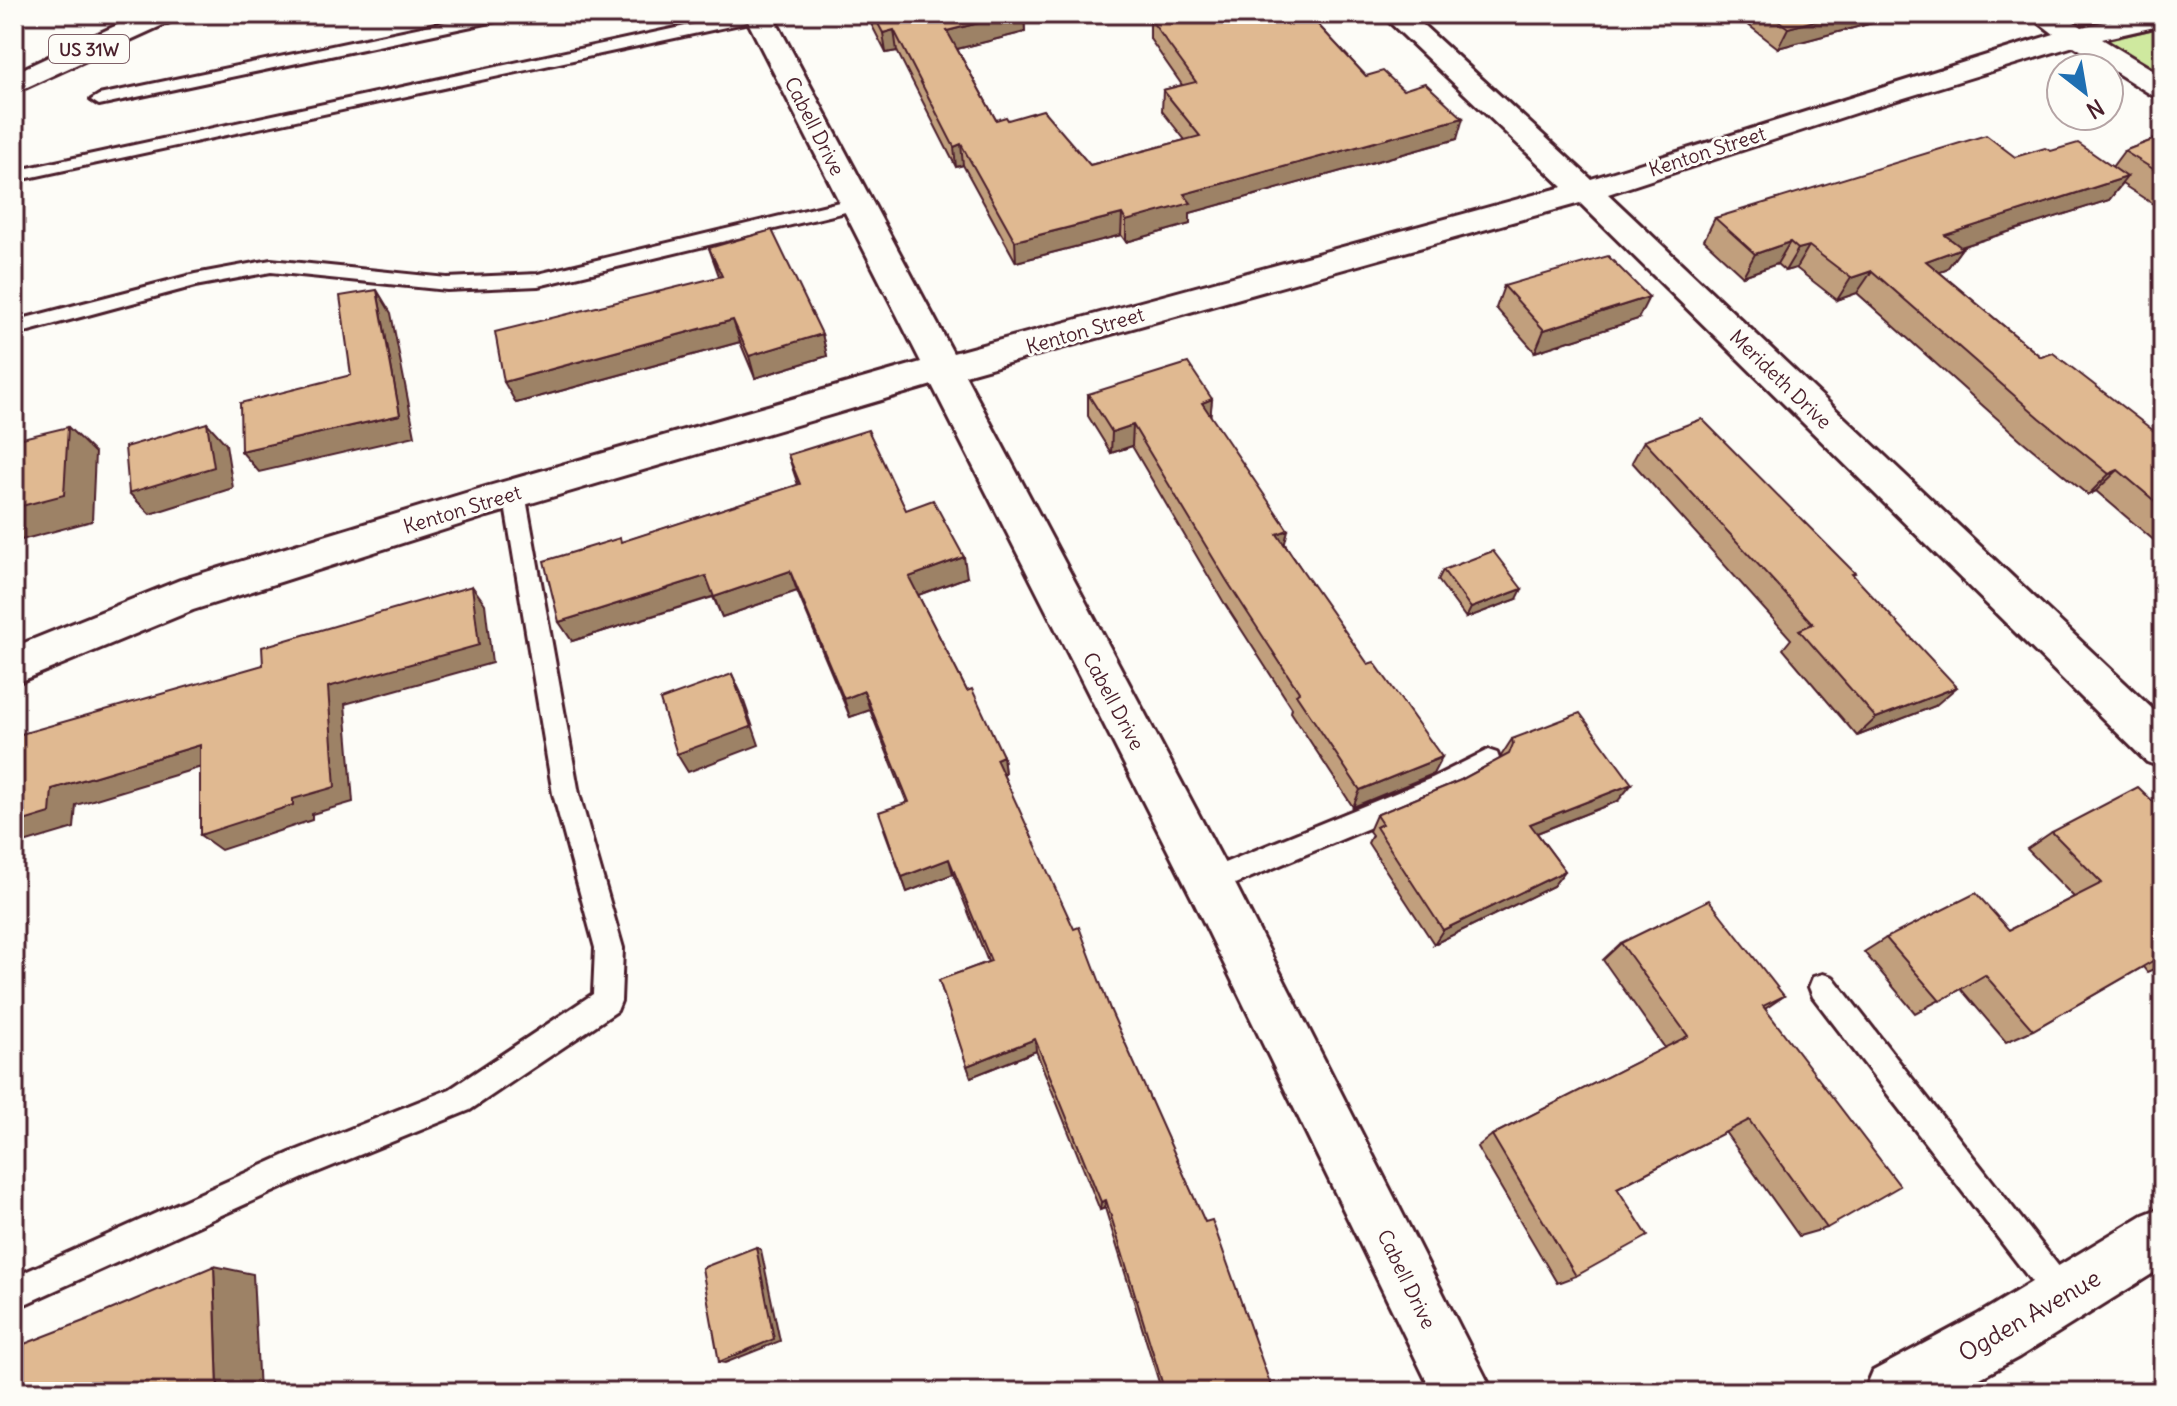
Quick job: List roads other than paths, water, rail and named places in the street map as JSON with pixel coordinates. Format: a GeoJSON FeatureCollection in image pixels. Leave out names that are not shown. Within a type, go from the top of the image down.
{"type":"FeatureCollection","features":[{"type":"Feature","properties":{"kind":"street","name":"US 31W"},"geometry":{"type":"LineString","coordinates":[[14,84],[164,14]]}},
{"type":"Feature","properties":{"kind":"street","name":"Cabell Drive"},"geometry":{"type":"LineString","coordinates":[[758,14],[1209,882],[1463,1392]]}},
{"type":"Feature","properties":{"kind":"street","name":"Merideth Drive"},"geometry":{"type":"LineString","coordinates":[[1395,14],[1586,191],[2163,748]]}},
{"type":"Feature","properties":{"kind":"street"},"geometry":{"type":"LineString","coordinates":[[2042,14],[2163,89]]}},
{"type":"Feature","properties":{"kind":"street","name":"Kenton Street"},"geometry":{"type":"LineString","coordinates":[[14,666],[180,597],[514,493],[942,369],[1586,191],[1847,106],[2078,36],[2163,17]]}},
{"type":"Feature","properties":{"kind":"street","name":"Ogden Avenue"},"geometry":{"type":"LineString","coordinates":[[1894,1392],[2063,1297],[2163,1235]]}},
{"type":"Feature","properties":{"kind":"lane"},"geometry":{"type":"LineString","coordinates":[[99,100],[505,14]]}},
{"type":"Feature","properties":{"kind":"lane"},"geometry":{"type":"LineString","coordinates":[[14,176],[758,14]]}},
{"type":"Feature","properties":{"kind":"lane"},"geometry":{"type":"LineString","coordinates":[[14,328],[195,280],[271,266],[447,284],[538,280],[856,204]]}},
{"type":"Feature","properties":{"kind":"lane"},"geometry":{"type":"LineString","coordinates":[[14,1293],[301,1164],[460,1100],[607,1001],[609,948],[566,794],[514,493]]}},
{"type":"Feature","properties":{"kind":"lane"},"geometry":{"type":"LineString","coordinates":[[1209,882],[1441,786],[1488,761]]}},
{"type":"Feature","properties":{"kind":"lane"},"geometry":{"type":"LineString","coordinates":[[1823,987],[2063,1297]]}}]}
